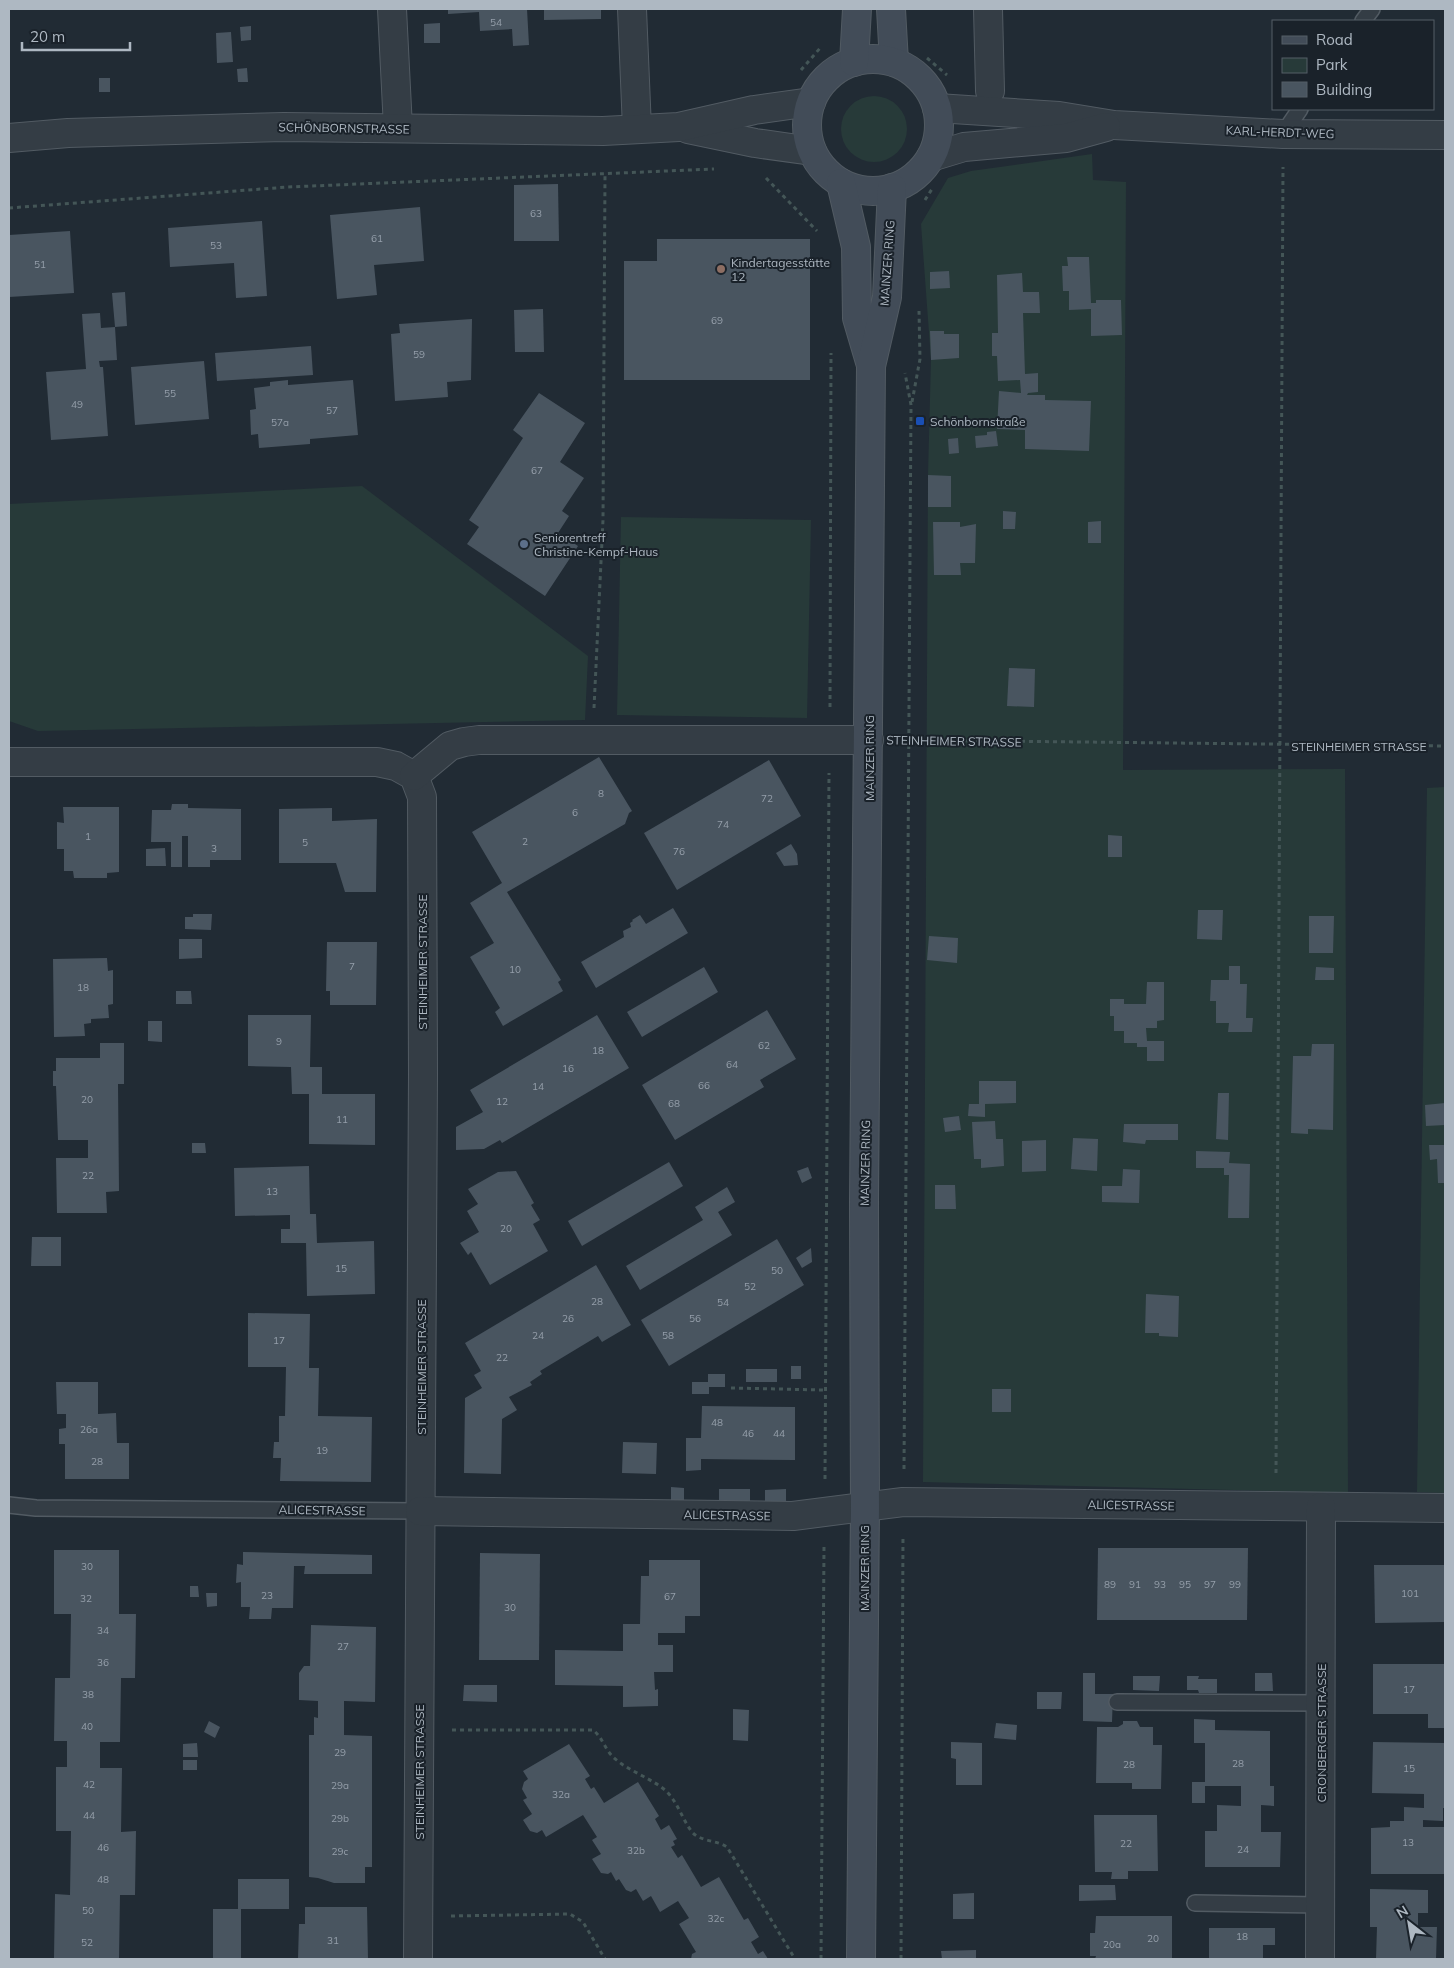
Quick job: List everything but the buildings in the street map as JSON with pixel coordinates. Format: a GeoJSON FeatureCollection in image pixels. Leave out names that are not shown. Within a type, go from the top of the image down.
{"type":"FeatureCollection","features":[{"type":"Feature","properties":{"kind":"street"},"geometry":{"type":"LineString","coordinates":[[392,9],[398,128]]}},
{"type":"Feature","properties":{"kind":"street"},"geometry":{"type":"LineString","coordinates":[[632,9],[637,129]]}},
{"type":"Feature","properties":{"kind":"street"},"geometry":{"type":"LineString","coordinates":[[854,62],[856,9]]}},
{"type":"Feature","properties":{"kind":"street"},"geometry":{"type":"LineString","coordinates":[[891,9],[894,62]]}},
{"type":"Feature","properties":{"kind":"street"},"geometry":{"type":"LineString","coordinates":[[988,9],[990,91]]}},
{"type":"Feature","properties":{"kind":"street"},"geometry":{"type":"LineString","coordinates":[[874,59],[894,62],[913,72],[928,88],[937,108],[939,125],[937,142],[931,157],[920,171],[907,182],[892,188],[874,191],[857,189],[841,183],[824,169],[812,150],[808,134],[811,102],[821,84],[836,71],[854,62],[874,59]]}},
{"type":"Feature","properties":{"kind":"street","name":"SCHÖNBORNSTRASSE"},"geometry":{"type":"LineString","coordinates":[[9,138],[68,133],[220,128],[603,131],[679,127],[754,110],[811,102]]}},
{"type":"Feature","properties":{"kind":"street","name":"KARL-HERDT-WEG"},"geometry":{"type":"LineString","coordinates":[[937,108],[1059,116],[1114,125],[1283,134],[1445,134]]}},
{"type":"Feature","properties":{"kind":"street","name":"KARL-HERDT-WEG"},"geometry":{"type":"LineString","coordinates":[[931,157],[964,147],[1066,138],[1114,125]]}},
{"type":"Feature","properties":{"kind":"street","name":"SCHÖNBORNSTRASSE"},"geometry":{"type":"LineString","coordinates":[[679,127],[755,143],[812,150]]}},
{"type":"Feature","properties":{"kind":"street","name":"MAINZER RING"},"geometry":{"type":"LineString","coordinates":[[841,183],[856,247],[857,318],[871,366]]}},
{"type":"Feature","properties":{"kind":"street","name":"MAINZER RING"},"geometry":{"type":"LineString","coordinates":[[861,1959],[865,1507],[864,1202],[871,366],[887,297],[892,188]]}},
{"type":"Feature","properties":{"kind":"street","name":"STEINHEIMER STRASSE"},"geometry":{"type":"LineString","coordinates":[[418,1959],[422,797],[414,776],[450,746],[479,740],[869,740]]}},
{"type":"Feature","properties":{"kind":"street"},"geometry":{"type":"LineString","coordinates":[[9,762],[377,762],[396,766],[414,776]]}},
{"type":"Feature","properties":{"kind":"street","name":"ALICESTRASSE"},"geometry":{"type":"LineString","coordinates":[[420,1511],[793,1516],[903,1502],[1445,1508]]}},
{"type":"Feature","properties":{"kind":"street","name":"CRONBERGER STRASSE"},"geometry":{"type":"LineString","coordinates":[[1320,1959],[1321,1507]]}},
{"type":"Feature","properties":{"kind":"lane"},"geometry":{"type":"LineString","coordinates":[[1364,20],[1372,9]]}},
{"type":"Feature","properties":{"kind":"lane"},"geometry":{"type":"LineString","coordinates":[[1283,134],[1299,110]]}},
{"type":"Feature","properties":{"kind":"lane","name":"ALICESTRASSE"},"geometry":{"type":"LineString","coordinates":[[9,1505],[36,1508],[420,1511]]}},
{"type":"Feature","properties":{"kind":"lane"},"geometry":{"type":"LineString","coordinates":[[1116,1702],[1322,1702]]}},
{"type":"Feature","properties":{"kind":"lane"},"geometry":{"type":"LineString","coordinates":[[1195,1903],[1321,1905]]}},
{"type":"Feature","properties":{"kind":"path"},"geometry":{"type":"LineString","coordinates":[[922,51],[956,84],[972,90],[990,91]]}},
{"type":"Feature","properties":{"kind":"path"},"geometry":{"type":"LineString","coordinates":[[1276,1506],[1283,134]]}},
{"type":"Feature","properties":{"kind":"path"},"geometry":{"type":"LineString","coordinates":[[9,208],[288,187],[718,169]]}},
{"type":"Feature","properties":{"kind":"path"},"geometry":{"type":"LineString","coordinates":[[592,741],[603,520],[605,175]]}},
{"type":"Feature","properties":{"kind":"path"},"geometry":{"type":"LineString","coordinates":[[925,201],[934,185]]}},
{"type":"Feature","properties":{"kind":"path"},"geometry":{"type":"LineString","coordinates":[[901,1959],[911,405],[920,359],[919,302]]}},
{"type":"Feature","properties":{"kind":"path"},"geometry":{"type":"LineString","coordinates":[[821,1959],[831,378]]}},
{"type":"Feature","properties":{"kind":"path","name":"STEINHEIMER STRASSE"},"geometry":{"type":"LineString","coordinates":[[869,740],[1445,746]]}},
{"type":"Feature","properties":{"kind":"path"},"geometry":{"type":"LineString","coordinates":[[731,1388],[824,1390]]}},
{"type":"Feature","properties":{"kind":"path"},"geometry":{"type":"LineString","coordinates":[[419,1731],[593,1730],[613,1757],[666,1791],[678,1806],[693,1832],[705,1839],[722,1843],[727,1847],[794,1959]]}},
{"type":"Feature","properties":{"kind":"path"},"geometry":{"type":"LineString","coordinates":[[418,1916],[570,1914],[578,1917],[583,1922],[605,1959]]}},
{"type":"Feature","properties":{"kind":"green space"},"geometry":{"type":"Polygon","coordinates":[[[868,96],[880,96],[892,101],[902,111],[907,123],[905,142],[892,157],[880,162],[868,162],[856,157],[846,147],[841,135],[841,123],[846,111],[856,101],[868,96]]]}},
{"type":"Feature","properties":{"kind":"green space"},"geometry":{"type":"Polygon","coordinates":[[[1092,154],[1093,180],[1126,182],[1123,770],[1345,769],[1348,1493],[923,1482],[928,475],[931,360],[921,224],[948,178],[971,171],[1092,154]]]}},
{"type":"Feature","properties":{"kind":"green space"},"geometry":{"type":"Polygon","coordinates":[[[362,486],[588,656],[585,720],[38,731],[9,721],[9,504],[362,486]]]}},
{"type":"Feature","properties":{"kind":"green space"},"geometry":{"type":"Polygon","coordinates":[[[621,517],[811,520],[807,718],[617,715],[621,517]]]}},
{"type":"Feature","properties":{"kind":"green space"},"geometry":{"type":"Polygon","coordinates":[[[1445,787],[1445,1493],[1417,1492],[1427,788],[1445,787]]]}},
{"type":"Feature","properties":{"kind":"place","name":"Kindertagesstätte 12"},"geometry":{"type":"Point","coordinates":[721,269]}},
{"type":"Feature","properties":{"kind":"place","name":"Schönbornstraße"},"geometry":{"type":"Point","coordinates":[920,421]}},
{"type":"Feature","properties":{"kind":"place","name":"Seniorentreff Christine-Kempf-Haus"},"geometry":{"type":"Point","coordinates":[524,544]}}]}
